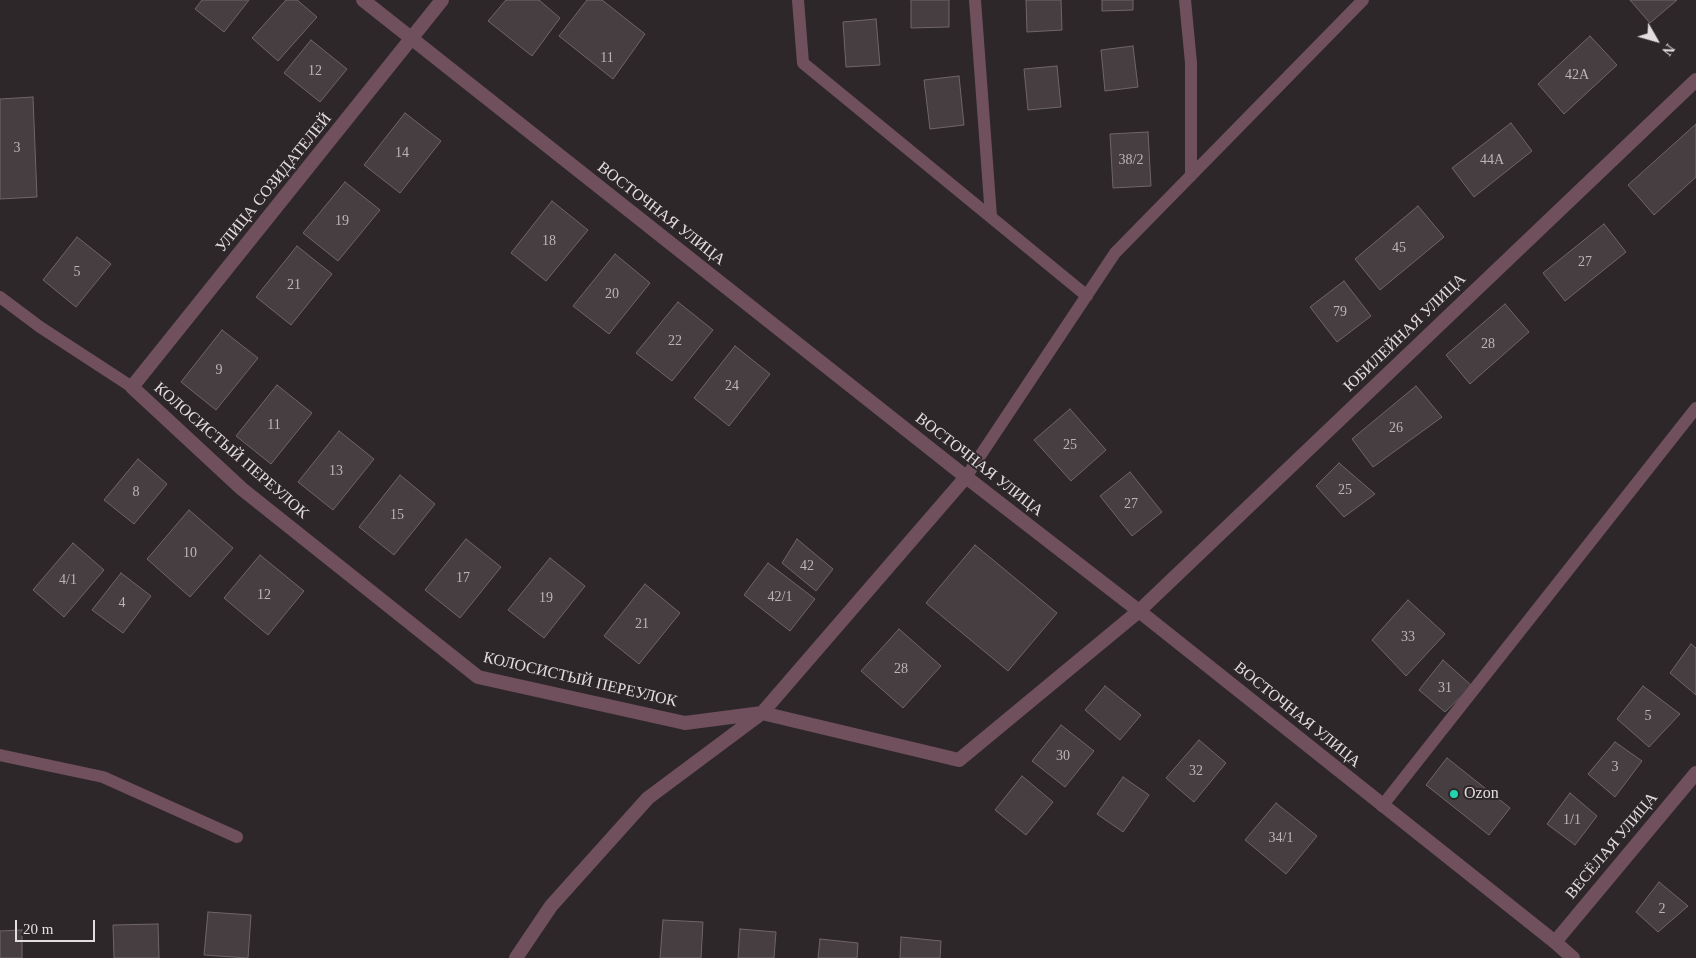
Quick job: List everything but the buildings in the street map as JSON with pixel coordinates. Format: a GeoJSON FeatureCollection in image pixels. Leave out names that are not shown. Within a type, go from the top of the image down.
{"type":"FeatureCollection","features":[{"type":"Feature","properties":{"kind":"street","name":"ВОСТОЧНАЯ УЛИЦА"},"geometry":{"type":"LineString","coordinates":[[362,0],[966,477],[1139,611],[1573,958]]}},
{"type":"Feature","properties":{"kind":"street","name":"УЛИЦА СОЗИДАТЕЛЕЙ"},"geometry":{"type":"LineString","coordinates":[[132,387],[442,0]]}},
{"type":"Feature","properties":{"kind":"street","name":"ЮБИЛЕЙНАЯ УЛИЦА"},"geometry":{"type":"LineString","coordinates":[[762,713],[960,760],[1139,611],[1696,80]]}},
{"type":"Feature","properties":{"kind":"street","name":"КОЛОСИСТЫЙ ПЕРЕУЛОК"},"geometry":{"type":"LineString","coordinates":[[132,387],[242,489],[478,677],[685,723],[762,713]]}},
{"type":"Feature","properties":{"kind":"street"},"geometry":{"type":"LineString","coordinates":[[516,958],[550,906],[648,798],[762,713],[966,477]]}},
{"type":"Feature","properties":{"kind":"street","name":"ВЕСЁЛАЯ УЛИЦА"},"geometry":{"type":"LineString","coordinates":[[1555,942],[1696,773]]}},
{"type":"Feature","properties":{"kind":"lane"},"geometry":{"type":"LineString","coordinates":[[798,0],[803,62],[1087,296]]}},
{"type":"Feature","properties":{"kind":"lane"},"geometry":{"type":"LineString","coordinates":[[975,0],[990,217]]}},
{"type":"Feature","properties":{"kind":"lane"},"geometry":{"type":"LineString","coordinates":[[1185,0],[1191,63],[1191,176]]}},
{"type":"Feature","properties":{"kind":"lane"},"geometry":{"type":"LineString","coordinates":[[966,477],[1115,253],[1363,0]]}},
{"type":"Feature","properties":{"kind":"lane","name":"КОЛОСИСТЫЙ ПЕРЕУЛОК"},"geometry":{"type":"LineString","coordinates":[[0,297],[40,327],[132,387]]}},
{"type":"Feature","properties":{"kind":"lane"},"geometry":{"type":"LineString","coordinates":[[1382,806],[1696,408]]}},
{"type":"Feature","properties":{"kind":"lane"},"geometry":{"type":"LineString","coordinates":[[0,755],[103,777],[237,837]]}},
{"type":"Feature","properties":{"kind":"place","name":"Ozon"},"geometry":{"type":"Point","coordinates":[1454,794]}}]}
